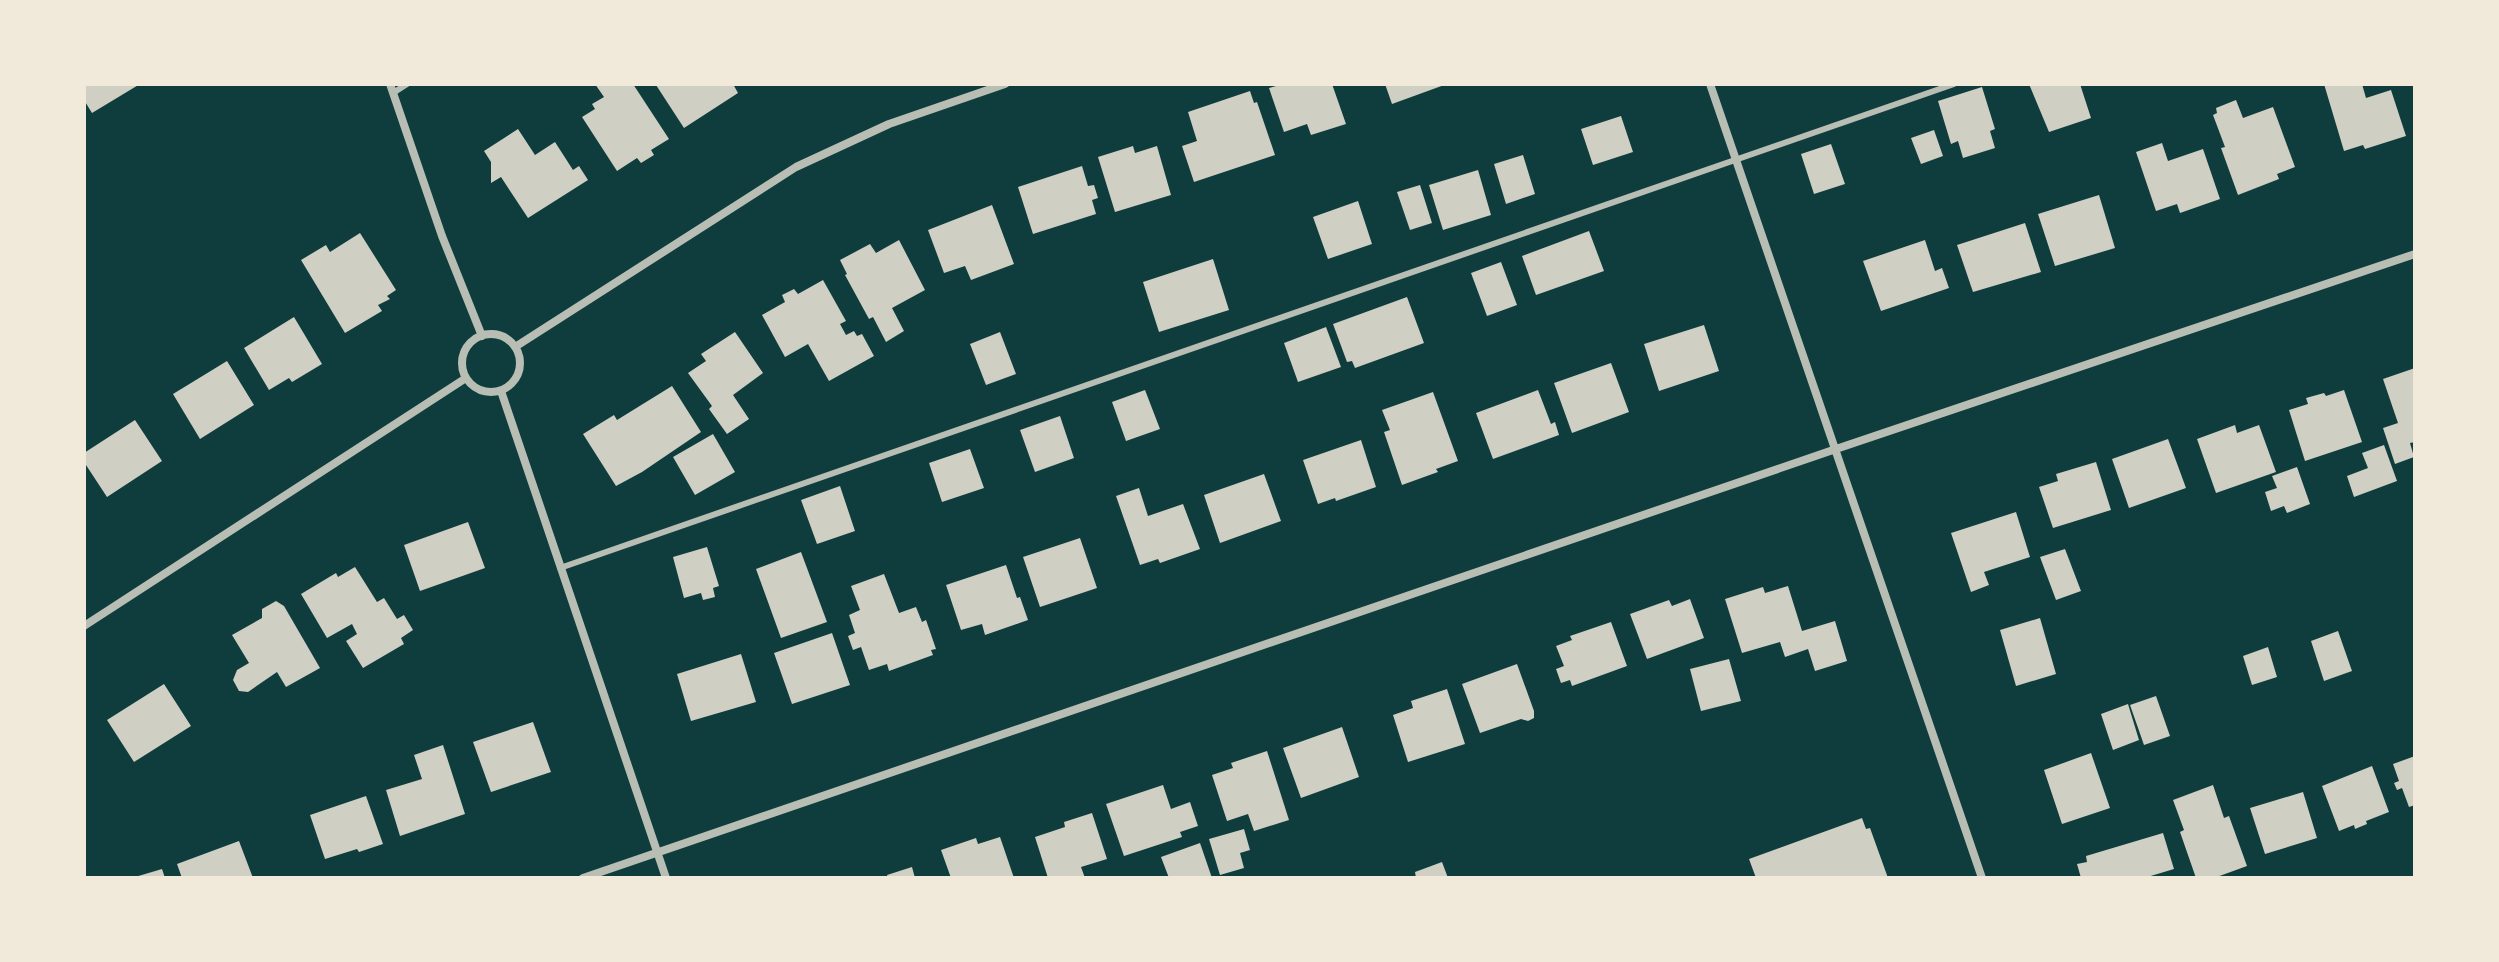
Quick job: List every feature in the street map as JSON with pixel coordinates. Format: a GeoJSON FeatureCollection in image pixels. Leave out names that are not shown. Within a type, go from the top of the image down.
{"type":"FeatureCollection","features":[{"type":"Feature","properties":{"kind":"street"},"geometry":{"type":"LineString","coordinates":[[515,347],[796,167],[889,124],[1005,84]]}},
{"type":"Feature","properties":{"kind":"street"},"geometry":{"type":"LineString","coordinates":[[1710,84],[1982,878]]}},
{"type":"Feature","properties":{"kind":"street"},"geometry":{"type":"LineString","coordinates":[[392,88],[442,236],[482,336]]}},
{"type":"Feature","properties":{"kind":"street"},"geometry":{"type":"LineString","coordinates":[[583,878],[2415,254]]}},
{"type":"Feature","properties":{"kind":"street"},"geometry":{"type":"LineString","coordinates":[[482,336],[501,336],[515,347],[520,355],[519,373],[508,387],[501,391],[481,391],[466,378],[463,368],[466,348],[482,336]]}},
{"type":"Feature","properties":{"kind":"street"},"geometry":{"type":"LineString","coordinates":[[84,626],[466,378]]}},
{"type":"Feature","properties":{"kind":"street"},"geometry":{"type":"LineString","coordinates":[[501,391],[666,878]]}},
{"type":"Feature","properties":{"kind":"lane"},"geometry":{"type":"LineString","coordinates":[[392,88],[407,84]]}},
{"type":"Feature","properties":{"kind":"lane"},"geometry":{"type":"LineString","coordinates":[[560,568],[1954,84]]}},
{"type":"Feature","properties":{"kind":"building"},"geometry":{"type":"Polygon","coordinates":[[[84,84],[140,84],[92,113],[84,100],[84,84]]]}},
{"type":"Feature","properties":{"kind":"building"},"geometry":{"type":"Polygon","coordinates":[[[595,84],[633,84],[669,139],[651,150],[654,155],[641,163],[637,158],[617,171],[582,117],[595,109],[592,104],[604,97],[595,84]]]}},
{"type":"Feature","properties":{"kind":"building"},"geometry":{"type":"Polygon","coordinates":[[[658,84],[733,84],[738,93],[684,128],[658,84]]]}},
{"type":"Feature","properties":{"kind":"building"},"geometry":{"type":"Polygon","coordinates":[[[1283,84],[1332,84],[1346,124],[1311,135],[1307,124],[1284,132],[1269,88],[1283,84]]]}},
{"type":"Feature","properties":{"kind":"building"},"geometry":{"type":"Polygon","coordinates":[[[1385,84],[1447,84],[1392,104],[1385,84]]]}},
{"type":"Feature","properties":{"kind":"building"},"geometry":{"type":"Polygon","coordinates":[[[2029,84],[2080,84],[2091,118],[2049,132],[2029,84]]]}},
{"type":"Feature","properties":{"kind":"building"},"geometry":{"type":"Polygon","coordinates":[[[2324,84],[2362,84],[2366,98],[2391,90],[2406,136],[2365,149],[2363,145],[2344,151],[2324,84]]]}},
{"type":"Feature","properties":{"kind":"building"},"geometry":{"type":"Polygon","coordinates":[[[1982,87],[1995,129],[1990,131],[1995,148],[1963,158],[1958,141],[1951,144],[1938,101],[1982,87]]]}},
{"type":"Feature","properties":{"kind":"building"},"geometry":{"type":"Polygon","coordinates":[[[1250,91],[1254,103],[1257,102],[1275,155],[1194,182],[1182,146],[1197,141],[1188,112],[1250,91]]]}},
{"type":"Feature","properties":{"kind":"building"},"geometry":{"type":"Polygon","coordinates":[[[2236,100],[2243,118],[2273,107],[2295,167],[2277,174],[2279,179],[2238,195],[2213,115],[2217,113],[2216,108],[2236,100]]]}},
{"type":"Feature","properties":{"kind":"building"},"geometry":{"type":"Polygon","coordinates":[[[1621,116],[1633,152],[1593,165],[1581,129],[1621,116]]]}},
{"type":"Feature","properties":{"kind":"building"},"geometry":{"type":"Polygon","coordinates":[[[518,129],[535,155],[555,142],[573,170],[579,166],[588,180],[528,218],[501,177],[491,183],[491,162],[484,151],[518,129]]]}},
{"type":"Feature","properties":{"kind":"building"},"geometry":{"type":"Polygon","coordinates":[[[1934,130],[1943,156],[1921,164],[1911,138],[1934,130]]]}},
{"type":"Feature","properties":{"kind":"building"},"geometry":{"type":"Polygon","coordinates":[[[2162,143],[2168,161],[2203,149],[2220,199],[2180,213],[2177,204],[2156,211],[2136,152],[2162,143]]]}},
{"type":"Feature","properties":{"kind":"building"},"geometry":{"type":"Polygon","coordinates":[[[1831,144],[1845,184],[1814,194],[1801,154],[1831,144]]]}},
{"type":"Feature","properties":{"kind":"building"},"geometry":{"type":"Polygon","coordinates":[[[1133,146],[1135,153],[1157,146],[1171,195],[1115,212],[1098,157],[1133,146]]]}},
{"type":"Feature","properties":{"kind":"building"},"geometry":{"type":"Polygon","coordinates":[[[1523,155],[1535,194],[1506,204],[1494,164],[1523,155]]]}},
{"type":"Feature","properties":{"kind":"building"},"geometry":{"type":"Polygon","coordinates":[[[1082,166],[1088,186],[1094,185],[1098,198],[1092,200],[1096,214],[1033,234],[1018,187],[1082,166]]]}},
{"type":"Feature","properties":{"kind":"building"},"geometry":{"type":"Polygon","coordinates":[[[1478,170],[1491,215],[1443,230],[1429,185],[1478,170]]]}},
{"type":"Feature","properties":{"kind":"building"},"geometry":{"type":"Polygon","coordinates":[[[1420,185],[1432,223],[1410,230],[1397,192],[1420,185]]]}},
{"type":"Feature","properties":{"kind":"building"},"geometry":{"type":"Polygon","coordinates":[[[2099,195],[2115,248],[2055,266],[2038,214],[2099,195]]]}},
{"type":"Feature","properties":{"kind":"building"},"geometry":{"type":"Polygon","coordinates":[[[1358,201],[1372,244],[1328,259],[1313,217],[1358,201]]]}},
{"type":"Feature","properties":{"kind":"building"},"geometry":{"type":"Polygon","coordinates":[[[992,205],[1014,264],[971,280],[965,266],[944,273],[928,230],[992,205]]]}},
{"type":"Feature","properties":{"kind":"building"},"geometry":{"type":"Polygon","coordinates":[[[2025,223],[2041,272],[1973,292],[1957,245],[2025,223]]]}},
{"type":"Feature","properties":{"kind":"building"},"geometry":{"type":"Polygon","coordinates":[[[1589,231],[1604,271],[1536,295],[1522,256],[1589,231]]]}},
{"type":"Feature","properties":{"kind":"building"},"geometry":{"type":"Polygon","coordinates":[[[360,233],[396,290],[387,296],[390,299],[378,305],[382,311],[345,333],[301,260],[326,245],[330,252],[360,233]]]}},
{"type":"Feature","properties":{"kind":"building"},"geometry":{"type":"Polygon","coordinates":[[[899,240],[925,290],[892,308],[904,331],[886,342],[873,317],[869,319],[840,260],[870,244],[876,253],[899,240]]]}},
{"type":"Feature","properties":{"kind":"building"},"geometry":{"type":"Polygon","coordinates":[[[1925,240],[1935,271],[1942,268],[1949,288],[1881,311],[1863,261],[1925,240]]]}},
{"type":"Feature","properties":{"kind":"building"},"geometry":{"type":"Polygon","coordinates":[[[1213,259],[1229,310],[1159,332],[1143,282],[1213,259]]]}},
{"type":"Feature","properties":{"kind":"building"},"geometry":{"type":"Polygon","coordinates":[[[1501,262],[1517,305],[1487,316],[1471,273],[1501,262]]]}},
{"type":"Feature","properties":{"kind":"building"},"geometry":{"type":"Polygon","coordinates":[[[823,280],[846,321],[840,324],[846,335],[854,331],[857,336],[862,334],[874,356],[829,381],[808,344],[785,357],[762,315],[785,302],[782,295],[794,289],[798,294],[823,280]]]}},
{"type":"Feature","properties":{"kind":"building"},"geometry":{"type":"Polygon","coordinates":[[[1407,297],[1424,343],[1355,368],[1352,361],[1347,362],[1333,324],[1407,297]]]}},
{"type":"Feature","properties":{"kind":"building"},"geometry":{"type":"Polygon","coordinates":[[[294,317],[322,364],[292,382],[289,378],[269,390],[244,348],[294,317]]]}},
{"type":"Feature","properties":{"kind":"building"},"geometry":{"type":"Polygon","coordinates":[[[1704,325],[1719,371],[1659,391],[1644,344],[1704,325]]]}},
{"type":"Feature","properties":{"kind":"building"},"geometry":{"type":"Polygon","coordinates":[[[1326,327],[1341,367],[1298,382],[1284,343],[1326,327]]]}},
{"type":"Feature","properties":{"kind":"building"},"geometry":{"type":"Polygon","coordinates":[[[735,332],[763,373],[733,395],[749,419],[727,434],[709,409],[712,406],[688,373],[706,361],[701,354],[735,332]]]}},
{"type":"Feature","properties":{"kind":"building"},"geometry":{"type":"Polygon","coordinates":[[[1000,332],[1016,374],[986,385],[970,344],[1000,332]]]}},
{"type":"Feature","properties":{"kind":"building"},"geometry":{"type":"Polygon","coordinates":[[[227,361],[254,405],[200,439],[173,394],[227,361]]]}},
{"type":"Feature","properties":{"kind":"building"},"geometry":{"type":"Polygon","coordinates":[[[1611,363],[1629,412],[1572,433],[1554,383],[1611,363]]]}},
{"type":"Feature","properties":{"kind":"building"},"geometry":{"type":"Polygon","coordinates":[[[2415,368],[2415,442],[2410,443],[2414,457],[2395,464],[2383,428],[2398,423],[2383,379],[2415,368]]]}},
{"type":"Feature","properties":{"kind":"building"},"geometry":{"type":"Polygon","coordinates":[[[672,386],[701,432],[616,486],[583,434],[614,415],[617,420],[672,386]]]}},
{"type":"Feature","properties":{"kind":"building"},"geometry":{"type":"Polygon","coordinates":[[[1145,390],[1160,429],[1126,441],[1112,402],[1145,390]]]}},
{"type":"Feature","properties":{"kind":"building"},"geometry":{"type":"Polygon","coordinates":[[[1538,390],[1551,424],[1555,422],[1559,435],[1493,459],[1476,413],[1538,390]]]}},
{"type":"Feature","properties":{"kind":"building"},"geometry":{"type":"Polygon","coordinates":[[[2344,390],[2362,442],[2305,461],[2289,410],[2308,404],[2306,398],[2344,390]]]}},
{"type":"Feature","properties":{"kind":"building"},"geometry":{"type":"Polygon","coordinates":[[[1433,392],[1458,461],[1402,485],[1384,432],[1390,430],[1382,410],[1433,392]]]}},
{"type":"Feature","properties":{"kind":"building"},"geometry":{"type":"Polygon","coordinates":[[[1060,416],[1074,458],[1035,472],[1020,430],[1060,416]]]}},
{"type":"Feature","properties":{"kind":"building"},"geometry":{"type":"Polygon","coordinates":[[[135,420],[162,461],[107,497],[84,462],[84,453],[135,420]]]}},
{"type":"Feature","properties":{"kind":"building"},"geometry":{"type":"Polygon","coordinates":[[[2235,425],[2237,433],[2259,425],[2276,472],[2216,493],[2197,439],[2235,425]]]}},
{"type":"Feature","properties":{"kind":"building"},"geometry":{"type":"Polygon","coordinates":[[[713,434],[735,472],[695,495],[673,457],[713,434]]]}},
{"type":"Feature","properties":{"kind":"building"},"geometry":{"type":"Polygon","coordinates":[[[2168,439],[2186,488],[2129,508],[2112,459],[2168,439]]]}},
{"type":"Feature","properties":{"kind":"building"},"geometry":{"type":"Polygon","coordinates":[[[1361,440],[1376,487],[1318,504],[1303,460],[1361,440]]]}},
{"type":"Feature","properties":{"kind":"building"},"geometry":{"type":"Polygon","coordinates":[[[2384,445],[2397,481],[2354,497],[2347,476],[2368,468],[2362,453],[2384,445]]]}},
{"type":"Feature","properties":{"kind":"building"},"geometry":{"type":"Polygon","coordinates":[[[970,449],[984,488],[942,502],[929,463],[970,449]]]}},
{"type":"Feature","properties":{"kind":"building"},"geometry":{"type":"Polygon","coordinates":[[[2096,462],[2111,510],[2053,528],[2039,487],[2058,481],[2056,474],[2096,462]]]}},
{"type":"Feature","properties":{"kind":"building"},"geometry":{"type":"Polygon","coordinates":[[[2297,467],[2310,504],[2287,513],[2284,506],[2271,511],[2265,492],[2277,488],[2272,476],[2297,467]]]}},
{"type":"Feature","properties":{"kind":"building"},"geometry":{"type":"Polygon","coordinates":[[[1264,474],[1281,521],[1220,543],[1204,495],[1264,474]]]}},
{"type":"Feature","properties":{"kind":"building"},"geometry":{"type":"Polygon","coordinates":[[[840,486],[855,531],[817,544],[801,500],[840,486]]]}},
{"type":"Feature","properties":{"kind":"building"},"geometry":{"type":"Polygon","coordinates":[[[1139,488],[1148,516],[1183,504],[1200,549],[1160,563],[1158,559],[1140,565],[1116,496],[1139,488]]]}},
{"type":"Feature","properties":{"kind":"building"},"geometry":{"type":"Polygon","coordinates":[[[2016,512],[2030,557],[1984,572],[1989,585],[1971,592],[1951,533],[2016,512]]]}},
{"type":"Feature","properties":{"kind":"building"},"geometry":{"type":"Polygon","coordinates":[[[468,522],[485,568],[420,591],[404,545],[468,522]]]}},
{"type":"Feature","properties":{"kind":"building"},"geometry":{"type":"Polygon","coordinates":[[[1080,538],[1097,588],[1040,607],[1023,557],[1080,538]]]}},
{"type":"Feature","properties":{"kind":"building"},"geometry":{"type":"Polygon","coordinates":[[[707,547],[719,586],[713,588],[715,597],[703,600],[701,593],[684,598],[673,557],[707,547]]]}},
{"type":"Feature","properties":{"kind":"building"},"geometry":{"type":"Polygon","coordinates":[[[2065,549],[2081,591],[2056,600],[2040,557],[2065,549]]]}},
{"type":"Feature","properties":{"kind":"building"},"geometry":{"type":"Polygon","coordinates":[[[801,552],[827,622],[781,638],[756,569],[801,552]]]}},
{"type":"Feature","properties":{"kind":"building"},"geometry":{"type":"Polygon","coordinates":[[[1006,565],[1028,620],[985,635],[982,624],[961,630],[946,585],[1006,565]]]}},
{"type":"Feature","properties":{"kind":"building"},"geometry":{"type":"Polygon","coordinates":[[[355,567],[377,602],[384,598],[397,619],[404,615],[413,630],[401,638],[404,644],[363,668],[346,641],[357,634],[352,624],[327,638],[301,594],[336,573],[338,577],[355,567]]]}},
{"type":"Feature","properties":{"kind":"building"},"geometry":{"type":"Polygon","coordinates":[[[884,574],[899,613],[916,607],[922,622],[926,620],[936,649],[931,650],[933,655],[889,671],[887,664],[869,670],[861,647],[853,650],[848,636],[855,633],[849,615],[860,610],[851,586],[884,574]]]}},
{"type":"Feature","properties":{"kind":"building"},"geometry":{"type":"Polygon","coordinates":[[[1788,586],[1802,631],[1835,621],[1847,661],[1815,671],[1808,649],[1785,657],[1780,642],[1742,653],[1725,599],[1763,587],[1765,593],[1788,586]]]}},
{"type":"Feature","properties":{"kind":"building"},"geometry":{"type":"Polygon","coordinates":[[[1690,599],[1704,638],[1647,659],[1630,614],[1669,600],[1672,606],[1690,599]]]}},
{"type":"Feature","properties":{"kind":"building"},"geometry":{"type":"Polygon","coordinates":[[[276,601],[284,606],[320,668],[286,687],[277,672],[248,692],[239,691],[233,680],[237,670],[249,663],[232,635],[262,618],[262,609],[276,601]]]}},
{"type":"Feature","properties":{"kind":"building"},"geometry":{"type":"Polygon","coordinates":[[[2040,618],[2056,674],[2016,686],[2000,630],[2040,618]]]}},
{"type":"Feature","properties":{"kind":"building"},"geometry":{"type":"Polygon","coordinates":[[[1611,622],[1627,666],[1572,686],[1570,680],[1561,683],[1556,669],[1564,666],[1556,646],[1572,640],[1570,636],[1611,622]]]}},
{"type":"Feature","properties":{"kind":"building"},"geometry":{"type":"Polygon","coordinates":[[[2338,631],[2352,671],[2324,681],[2311,641],[2338,631]]]}},
{"type":"Feature","properties":{"kind":"building"},"geometry":{"type":"Polygon","coordinates":[[[832,633],[850,685],[792,704],[774,653],[832,633]]]}},
{"type":"Feature","properties":{"kind":"building"},"geometry":{"type":"Polygon","coordinates":[[[2268,647],[2277,677],[2252,685],[2243,656],[2268,647]]]}},
{"type":"Feature","properties":{"kind":"building"},"geometry":{"type":"Polygon","coordinates":[[[741,654],[756,702],[691,721],[677,674],[741,654]]]}},
{"type":"Feature","properties":{"kind":"building"},"geometry":{"type":"Polygon","coordinates":[[[1729,659],[1741,701],[1701,711],[1690,669],[1729,659]]]}},
{"type":"Feature","properties":{"kind":"building"},"geometry":{"type":"Polygon","coordinates":[[[1517,664],[1534,718],[1528,721],[1521,719],[1480,733],[1462,684],[1517,664]]]}},
{"type":"Feature","properties":{"kind":"building"},"geometry":{"type":"Polygon","coordinates":[[[164,684],[191,726],[134,762],[107,720],[164,684]]]}},
{"type":"Feature","properties":{"kind":"building"},"geometry":{"type":"Polygon","coordinates":[[[1447,689],[1465,744],[1408,762],[1393,715],[1413,708],[1411,701],[1447,689]]]}},
{"type":"Feature","properties":{"kind":"building"},"geometry":{"type":"Polygon","coordinates":[[[2156,696],[2170,736],[2144,745],[2130,705],[2156,696]]]}},
{"type":"Feature","properties":{"kind":"building"},"geometry":{"type":"Polygon","coordinates":[[[2128,704],[2139,740],[2113,750],[2101,714],[2128,704]]]}},
{"type":"Feature","properties":{"kind":"building"},"geometry":{"type":"Polygon","coordinates":[[[533,722],[551,772],[491,792],[473,742],[533,722]]]}},
{"type":"Feature","properties":{"kind":"building"},"geometry":{"type":"Polygon","coordinates":[[[1342,727],[1359,777],[1301,798],[1283,748],[1342,727]]]}},
{"type":"Feature","properties":{"kind":"building"},"geometry":{"type":"Polygon","coordinates":[[[443,745],[465,814],[400,836],[386,790],[422,779],[414,755],[443,745]]]}},
{"type":"Feature","properties":{"kind":"building"},"geometry":{"type":"Polygon","coordinates":[[[1267,751],[1289,820],[1254,831],[1248,814],[1227,821],[1212,775],[1233,768],[1231,763],[1267,751]]]}},
{"type":"Feature","properties":{"kind":"building"},"geometry":{"type":"Polygon","coordinates":[[[2091,753],[2110,808],[2062,824],[2044,770],[2091,753]]]}},
{"type":"Feature","properties":{"kind":"building"},"geometry":{"type":"Polygon","coordinates":[[[2415,756],[2415,805],[2409,807],[2402,788],[2397,790],[2394,783],[2399,781],[2393,764],[2415,756]]]}},
{"type":"Feature","properties":{"kind":"building"},"geometry":{"type":"Polygon","coordinates":[[[2372,766],[2389,812],[2355,829],[2354,825],[2339,831],[2322,786],[2372,766]]]}},
{"type":"Feature","properties":{"kind":"building"},"geometry":{"type":"Polygon","coordinates":[[[1163,785],[1171,809],[1190,802],[1198,826],[1180,832],[1182,837],[1124,856],[1106,804],[1163,785]]]}},
{"type":"Feature","properties":{"kind":"building"},"geometry":{"type":"Polygon","coordinates":[[[2213,785],[2224,818],[2229,816],[2247,866],[2214,878],[2196,878],[2173,800],[2213,785]]]}},
{"type":"Feature","properties":{"kind":"building"},"geometry":{"type":"Polygon","coordinates":[[[2303,792],[2317,838],[2265,854],[2250,808],[2303,792]]]}},
{"type":"Feature","properties":{"kind":"building"},"geometry":{"type":"Polygon","coordinates":[[[366,796],[383,844],[325,859],[310,815],[366,796]]]}},
{"type":"Feature","properties":{"kind":"building"},"geometry":{"type":"Polygon","coordinates":[[[1092,813],[1107,859],[1081,867],[1085,878],[1048,878],[1035,837],[1065,827],[1064,822],[1092,813]]]}},
{"type":"Feature","properties":{"kind":"building"},"geometry":{"type":"Polygon","coordinates":[[[1862,818],[1866,829],[1870,828],[1888,878],[1756,878],[1749,859],[1862,818]]]}},
{"type":"Feature","properties":{"kind":"building"},"geometry":{"type":"Polygon","coordinates":[[[1244,829],[1250,850],[1240,853],[1244,868],[1220,875],[1209,839],[1244,829]]]}},
{"type":"Feature","properties":{"kind":"building"},"geometry":{"type":"Polygon","coordinates":[[[2163,833],[2174,869],[2144,878],[2081,878],[2077,864],[2087,862],[2086,856],[2163,833]]]}},
{"type":"Feature","properties":{"kind":"building"},"geometry":{"type":"Polygon","coordinates":[[[1000,837],[1014,878],[951,878],[941,850],[976,838],[978,844],[1000,837]]]}},
{"type":"Feature","properties":{"kind":"building"},"geometry":{"type":"Polygon","coordinates":[[[239,841],[253,878],[182,878],[177,864],[239,841]]]}},
{"type":"Feature","properties":{"kind":"building"},"geometry":{"type":"Polygon","coordinates":[[[1200,843],[1212,878],[1169,878],[1161,857],[1200,843]]]}},
{"type":"Feature","properties":{"kind":"building"},"geometry":{"type":"Polygon","coordinates":[[[1442,862],[1448,878],[1416,878],[1415,872],[1442,862]]]}},
{"type":"Feature","properties":{"kind":"building"},"geometry":{"type":"Polygon","coordinates":[[[912,867],[915,878],[888,878],[887,875],[912,867]]]}},
{"type":"Feature","properties":{"kind":"building"},"geometry":{"type":"Polygon","coordinates":[[[162,869],[165,878],[135,878],[135,877],[162,869]]]}}]}
